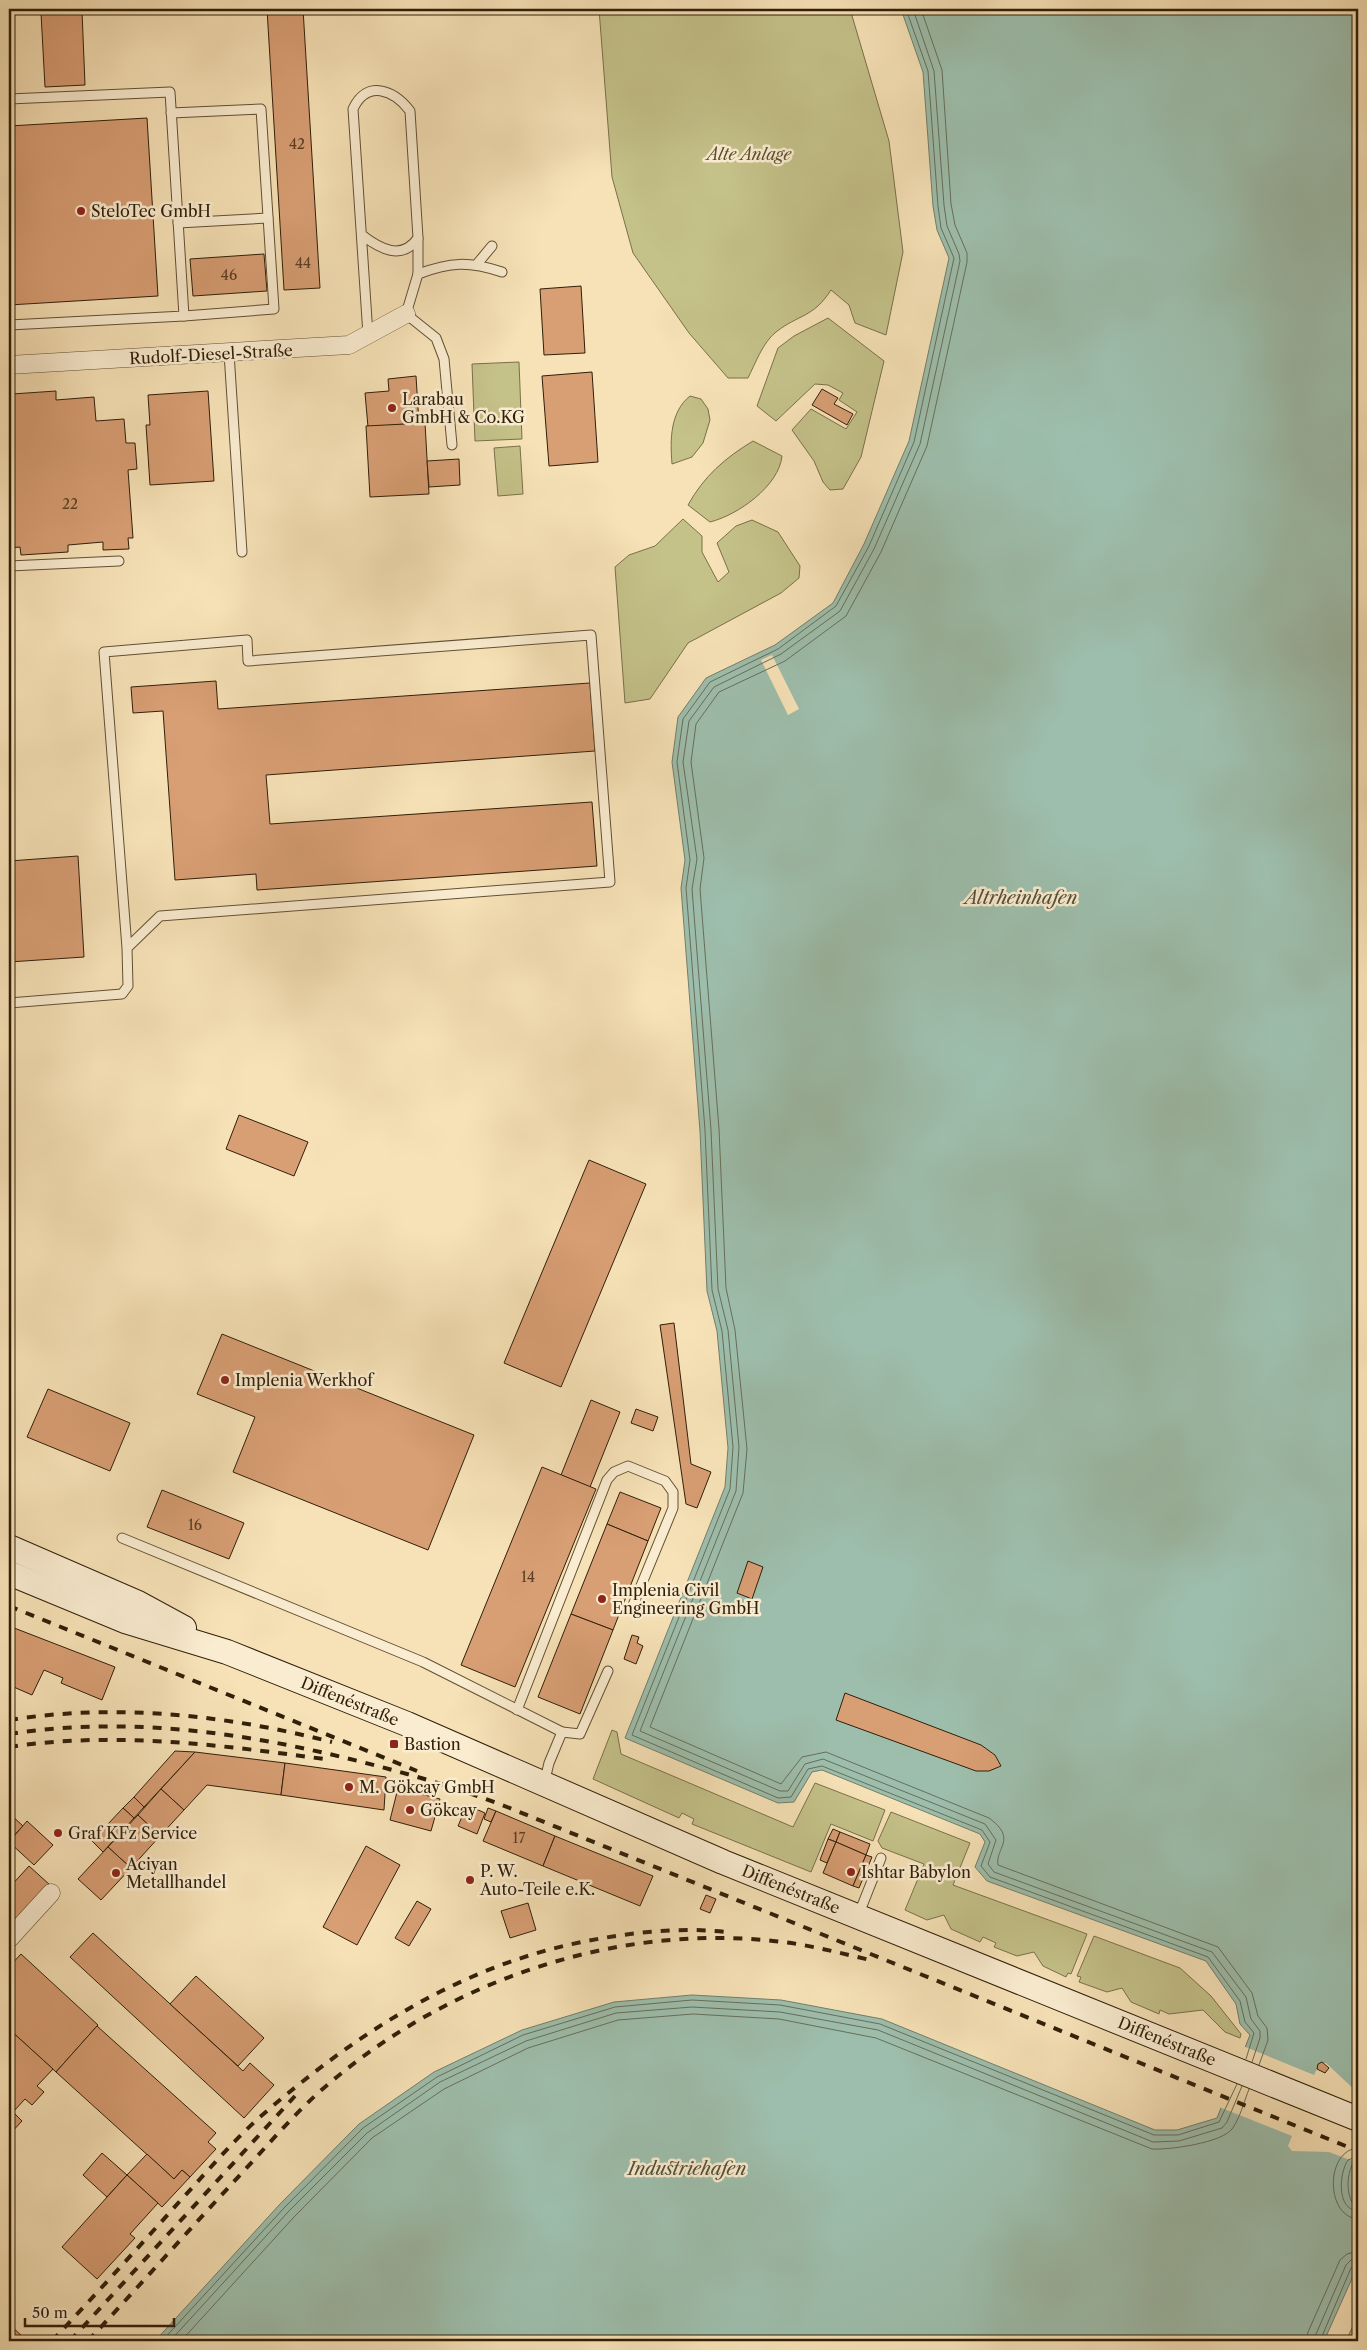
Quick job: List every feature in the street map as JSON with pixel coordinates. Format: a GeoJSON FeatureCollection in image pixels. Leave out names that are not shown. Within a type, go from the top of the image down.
{"type":"FeatureCollection","features":[{"type":"Feature","properties":{"kind":"main road","name":"Diffenéstraße"},"geometry":{"type":"LineString","coordinates":[[9,1547],[138,1603],[227,1652]]}},
{"type":"Feature","properties":{"kind":"main road","name":"Diffenéstraße"},"geometry":{"type":"LineString","coordinates":[[9,1573],[125,1621],[227,1652],[407,1724],[724,1862],[1358,2119]]}},
{"type":"Feature","properties":{"kind":"street","name":"Rudolf-Diesel-Straße"},"geometry":{"type":"LineString","coordinates":[[9,366],[349,346],[406,314]]}},
{"type":"Feature","properties":{"kind":"street"},"geometry":{"type":"LineString","coordinates":[[9,1939],[51,1893]]}},
{"type":"Feature","properties":{"kind":"lane"},"geometry":{"type":"LineString","coordinates":[[368,335],[353,109],[357,101],[364,94],[383,90],[403,101],[410,111],[418,238],[418,274],[406,314],[436,338],[444,359],[452,445]]}},
{"type":"Feature","properties":{"kind":"lane"},"geometry":{"type":"LineString","coordinates":[[9,99],[170,92],[184,316]]}},
{"type":"Feature","properties":{"kind":"lane"},"geometry":{"type":"LineString","coordinates":[[9,325],[274,310],[261,109],[171,113]]}},
{"type":"Feature","properties":{"kind":"lane"},"geometry":{"type":"LineString","coordinates":[[178,223],[268,218]]}},
{"type":"Feature","properties":{"kind":"lane"},"geometry":{"type":"LineString","coordinates":[[362,235],[373,244],[396,252],[406,250],[418,238]]}},
{"type":"Feature","properties":{"kind":"lane"},"geometry":{"type":"LineString","coordinates":[[477,264],[492,246]]}},
{"type":"Feature","properties":{"kind":"lane"},"geometry":{"type":"LineString","coordinates":[[418,274],[442,265],[477,264],[502,272]]}},
{"type":"Feature","properties":{"kind":"lane"},"geometry":{"type":"LineString","coordinates":[[229,353],[242,552]]}},
{"type":"Feature","properties":{"kind":"lane"},"geometry":{"type":"LineString","coordinates":[[9,566],[119,562]]}},
{"type":"Feature","properties":{"kind":"lane"},"geometry":{"type":"LineString","coordinates":[[9,1003],[122,994],[128,986],[104,652],[246,640],[248,661],[591,635],[610,882],[160,916],[126,948]]}},
{"type":"Feature","properties":{"kind":"lane"},"geometry":{"type":"LineString","coordinates":[[518,1710],[606,1480],[614,1472],[628,1466],[665,1481],[673,1492],[673,1508],[632,1610]]}},
{"type":"Feature","properties":{"kind":"lane"},"geometry":{"type":"LineString","coordinates":[[122,1538],[423,1662],[562,1732],[580,1734],[608,1671]]}},
{"type":"Feature","properties":{"kind":"lane"},"geometry":{"type":"LineString","coordinates":[[544,1784],[549,1763],[562,1732]]}},
{"type":"Feature","properties":{"kind":"lane"},"geometry":{"type":"LineString","coordinates":[[858,1916],[881,1858]]}},
{"type":"Feature","properties":{"kind":"green space","name":"Alte Anlage"},"geometry":{"type":"Polygon","coordinates":[[[599,9],[850,9],[889,141],[903,252],[886,335],[855,323],[849,305],[831,290],[812,311],[784,326],[771,336],[748,378],[728,378],[689,333],[633,253],[612,177],[599,9]]]}},
{"type":"Feature","properties":{"kind":"green space"},"geometry":{"type":"Polygon","coordinates":[[[828,318],[884,361],[861,457],[843,489],[830,490],[823,482],[814,461],[792,430],[811,409],[846,429],[857,412],[839,400],[843,393],[828,385],[815,384],[776,421],[757,406],[778,348],[794,336],[828,318]]]}},
{"type":"Feature","properties":{"kind":"green space"},"geometry":{"type":"Polygon","coordinates":[[[519,362],[522,439],[475,441],[472,364],[519,362]]]}},
{"type":"Feature","properties":{"kind":"green space"},"geometry":{"type":"Polygon","coordinates":[[[690,396],[701,399],[708,409],[710,420],[703,443],[692,457],[672,464],[671,446],[675,418],[678,410],[690,396]]]}},
{"type":"Feature","properties":{"kind":"green space"},"geometry":{"type":"Polygon","coordinates":[[[753,441],[782,456],[779,467],[773,478],[755,498],[733,513],[710,522],[688,505],[701,485],[716,468],[753,441]]]}},
{"type":"Feature","properties":{"kind":"green space"},"geometry":{"type":"Polygon","coordinates":[[[520,446],[523,494],[498,496],[494,448],[520,446]]]}},
{"type":"Feature","properties":{"kind":"green space"},"geometry":{"type":"Polygon","coordinates":[[[683,519],[702,536],[702,552],[718,582],[729,572],[717,543],[736,526],[752,520],[778,532],[800,566],[799,578],[781,593],[688,643],[650,699],[625,703],[615,567],[629,555],[655,546],[683,519]]]}},
{"type":"Feature","properties":{"kind":"green space"},"geometry":{"type":"Polygon","coordinates":[[[612,1730],[617,1732],[621,1754],[793,1827],[815,1783],[885,1810],[873,1841],[831,1824],[811,1872],[692,1824],[694,1819],[682,1813],[679,1818],[593,1779],[612,1730]]]}},
{"type":"Feature","properties":{"kind":"green space"},"geometry":{"type":"Polygon","coordinates":[[[891,1812],[970,1843],[953,1885],[1087,1934],[1071,1974],[1068,1973],[1066,1977],[1043,1966],[1034,1952],[1017,1956],[994,1947],[996,1943],[983,1937],[980,1942],[951,1929],[944,1915],[927,1920],[905,1910],[924,1864],[882,1848],[878,1841],[891,1812]]]}},
{"type":"Feature","properties":{"kind":"green space"},"geometry":{"type":"Polygon","coordinates":[[[1094,1936],[1180,1968],[1211,1996],[1241,2034],[1240,2038],[1225,2032],[1203,2010],[1169,2014],[1160,2010],[1159,2014],[1131,2002],[1122,1988],[1107,1992],[1079,1982],[1081,1977],[1077,1976],[1094,1936]]]}},
{"type":"Feature","properties":{"kind":"green space"},"geometry":{"type":"Polygon","coordinates":[[[1358,2315],[1358,2341],[1346,2341],[1358,2315]]]}},
{"type":"Feature","properties":{"kind":"water","name":"Altrheinhafen"},"geometry":{"type":"Polygon","coordinates":[[[901,9],[1358,9],[1358,2162],[1354,2172],[1353,2183],[1358,2204],[1358,2265],[1324,2341],[155,2341],[280,2204],[359,2124],[434,2072],[522,2030],[614,2002],[692,1995],[781,2000],[882,2019],[1155,2130],[1177,2130],[1217,2118],[1250,2035],[1240,2024],[1236,2004],[1206,1961],[987,1881],[975,1867],[985,1842],[980,1834],[822,1770],[812,1772],[794,1802],[778,1803],[625,1738],[725,1487],[728,1448],[717,1331],[707,1291],[700,1131],[681,888],[685,860],[672,762],[678,717],[706,678],[775,645],[833,603],[864,544],[909,441],[949,258],[937,230],[933,206],[923,72],[901,9]]]}},
{"type":"Feature","properties":{"kind":"pier"},"geometry":{"type":"Polygon","coordinates":[[[772,655],[799,709],[788,715],[761,660],[772,655]]]}},
{"type":"Feature","properties":{"kind":"pier"},"geometry":{"type":"Polygon","coordinates":[[[1243,2046],[1314,2075],[1320,2063],[1326,2063],[1358,2093],[1358,2163],[1329,2152],[1292,2151],[1288,2146],[1292,2136],[1219,2107],[1243,2046]]]}},
{"type":"Feature","properties":{"kind":"building"},"geometry":{"type":"Polygon","coordinates":[[[267,9],[303,9],[320,288],[284,290],[267,9]]]}},
{"type":"Feature","properties":{"kind":"building"},"geometry":{"type":"Polygon","coordinates":[[[82,11],[85,85],[45,87],[41,13],[82,11]]]}},
{"type":"Feature","properties":{"kind":"building","name":"SteloTec GmbH"},"geometry":{"type":"Polygon","coordinates":[[[147,118],[158,296],[9,305],[9,126],[147,118]]]}},
{"type":"Feature","properties":{"kind":"building"},"geometry":{"type":"Polygon","coordinates":[[[264,254],[267,291],[193,296],[190,259],[264,254]]]}},
{"type":"Feature","properties":{"kind":"building"},"geometry":{"type":"Polygon","coordinates":[[[581,286],[585,353],[544,355],[540,289],[581,286]]]}},
{"type":"Feature","properties":{"kind":"building"},"geometry":{"type":"Polygon","coordinates":[[[592,372],[598,462],[549,466],[542,376],[592,372]]]}},
{"type":"Feature","properties":{"kind":"building","name":"Larabau GmbH & Co.KG"},"geometry":{"type":"Polygon","coordinates":[[[416,376],[419,423],[368,427],[365,393],[389,391],[388,379],[416,376]]]}},
{"type":"Feature","properties":{"kind":"building"},"geometry":{"type":"Polygon","coordinates":[[[822,389],[838,398],[834,404],[853,414],[847,425],[812,405],[822,389]]]}},
{"type":"Feature","properties":{"kind":"building"},"geometry":{"type":"Polygon","coordinates":[[[56,391],[56,400],[94,397],[96,421],[124,419],[126,443],[135,443],[137,469],[128,470],[133,538],[128,538],[129,549],[103,550],[103,542],[68,545],[68,552],[21,555],[20,547],[9,548],[9,403],[13,402],[12,394],[56,391]]]}},
{"type":"Feature","properties":{"kind":"building"},"geometry":{"type":"Polygon","coordinates":[[[208,391],[214,481],[150,485],[146,425],[150,425],[148,395],[208,391]]]}},
{"type":"Feature","properties":{"kind":"building"},"geometry":{"type":"Polygon","coordinates":[[[425,423],[429,494],[370,497],[366,426],[425,423]]]}},
{"type":"Feature","properties":{"kind":"building"},"geometry":{"type":"Polygon","coordinates":[[[459,459],[460,485],[429,487],[427,461],[459,459]]]}},
{"type":"Feature","properties":{"kind":"building"},"geometry":{"type":"Polygon","coordinates":[[[216,681],[218,709],[590,683],[595,751],[266,775],[270,824],[592,802],[597,866],[257,890],[256,874],[175,880],[163,711],[133,713],[131,687],[216,681]]]}},
{"type":"Feature","properties":{"kind":"building"},"geometry":{"type":"Polygon","coordinates":[[[78,856],[84,957],[9,962],[9,861],[78,856]]]}},
{"type":"Feature","properties":{"kind":"building"},"geometry":{"type":"Polygon","coordinates":[[[239,1115],[308,1142],[294,1176],[226,1149],[239,1115]]]}},
{"type":"Feature","properties":{"kind":"building"},"geometry":{"type":"Polygon","coordinates":[[[589,1160],[646,1184],[561,1387],[504,1363],[589,1160]]]}},
{"type":"Feature","properties":{"kind":"building"},"geometry":{"type":"Polygon","coordinates":[[[674,1323],[691,1464],[711,1472],[697,1508],[686,1504],[660,1325],[674,1323]]]}},
{"type":"Feature","properties":{"kind":"building"},"geometry":{"type":"Polygon","coordinates":[[[222,1334],[474,1435],[428,1550],[233,1472],[255,1417],[197,1394],[222,1334]]]}},
{"type":"Feature","properties":{"kind":"building"},"geometry":{"type":"Polygon","coordinates":[[[48,1389],[130,1423],[110,1471],[27,1437],[48,1389]]]}},
{"type":"Feature","properties":{"kind":"building"},"geometry":{"type":"Polygon","coordinates":[[[591,1400],[620,1412],[590,1487],[561,1475],[591,1400]]]}},
{"type":"Feature","properties":{"kind":"building"},"geometry":{"type":"Polygon","coordinates":[[[636,1409],[658,1417],[653,1431],[631,1423],[636,1409]]]}},
{"type":"Feature","properties":{"kind":"building"},"geometry":{"type":"Polygon","coordinates":[[[542,1467],[596,1489],[515,1687],[461,1665],[542,1467]]]}},
{"type":"Feature","properties":{"kind":"building"},"geometry":{"type":"Polygon","coordinates":[[[162,1490],[244,1523],[229,1559],[147,1527],[162,1490]]]}},
{"type":"Feature","properties":{"kind":"building"},"geometry":{"type":"Polygon","coordinates":[[[620,1492],[661,1508],[648,1541],[607,1524],[620,1492]]]}},
{"type":"Feature","properties":{"kind":"building"},"geometry":{"type":"Polygon","coordinates":[[[607,1524],[648,1541],[613,1630],[571,1614],[607,1524]]]}},
{"type":"Feature","properties":{"kind":"building"},"geometry":{"type":"Polygon","coordinates":[[[748,1561],[763,1567],[752,1599],[737,1593],[748,1561]]]}},
{"type":"Feature","properties":{"kind":"building"},"geometry":{"type":"Polygon","coordinates":[[[571,1614],[613,1630],[580,1714],[538,1697],[571,1614]]]}},
{"type":"Feature","properties":{"kind":"building"},"geometry":{"type":"Polygon","coordinates":[[[9,1626],[115,1667],[102,1700],[61,1683],[63,1678],[44,1670],[32,1695],[9,1685],[9,1626]]]}},
{"type":"Feature","properties":{"kind":"building"},"geometry":{"type":"Polygon","coordinates":[[[632,1635],[639,1637],[637,1643],[643,1646],[636,1664],[624,1659],[632,1635]]]}},
{"type":"Feature","properties":{"kind":"building"},"geometry":{"type":"Polygon","coordinates":[[[845,1693],[981,1745],[995,1755],[1001,1766],[989,1771],[976,1771],[836,1720],[845,1693]]]}},
{"type":"Feature","properties":{"kind":"building"},"geometry":{"type":"Polygon","coordinates":[[[175,1751],[195,1752],[144,1807],[134,1797],[175,1751]]]}},
{"type":"Feature","properties":{"kind":"building"},"geometry":{"type":"Polygon","coordinates":[[[195,1752],[285,1763],[281,1795],[207,1785],[184,1810],[161,1789],[195,1752]]]}},
{"type":"Feature","properties":{"kind":"building"},"geometry":{"type":"Polygon","coordinates":[[[285,1763],[386,1777],[384,1810],[281,1795],[285,1763]]]}},
{"type":"Feature","properties":{"kind":"building"},"geometry":{"type":"Polygon","coordinates":[[[398,1788],[440,1799],[431,1831],[390,1820],[398,1788]]]}},
{"type":"Feature","properties":{"kind":"building"},"geometry":{"type":"Polygon","coordinates":[[[161,1789],[184,1810],[160,1836],[138,1815],[161,1789]]]}},
{"type":"Feature","properties":{"kind":"building"},"geometry":{"type":"Polygon","coordinates":[[[134,1797],[144,1807],[134,1818],[123,1808],[134,1797]]]}},
{"type":"Feature","properties":{"kind":"building"},"geometry":{"type":"Polygon","coordinates":[[[467,1805],[485,1813],[477,1834],[458,1826],[467,1805]]]}},
{"type":"Feature","properties":{"kind":"building"},"geometry":{"type":"Polygon","coordinates":[[[123,1808],[134,1818],[103,1852],[92,1841],[123,1808]]]}},
{"type":"Feature","properties":{"kind":"building"},"geometry":{"type":"Polygon","coordinates":[[[488,1808],[496,1811],[491,1822],[484,1819],[488,1808]]]}},
{"type":"Feature","properties":{"kind":"building"},"geometry":{"type":"Polygon","coordinates":[[[496,1811],[555,1836],[543,1866],[483,1841],[496,1811]]]}},
{"type":"Feature","properties":{"kind":"building"},"geometry":{"type":"Polygon","coordinates":[[[9,1813],[23,1826],[9,1841],[9,1813]]]}},
{"type":"Feature","properties":{"kind":"building"},"geometry":{"type":"Polygon","coordinates":[[[138,1815],[160,1836],[131,1868],[108,1847],[138,1815]]]}},
{"type":"Feature","properties":{"kind":"building"},"geometry":{"type":"Polygon","coordinates":[[[27,1821],[53,1845],[34,1865],[9,1842],[27,1821]]]}},
{"type":"Feature","properties":{"kind":"building"},"geometry":{"type":"Polygon","coordinates":[[[833,1829],[840,1832],[836,1842],[828,1839],[833,1829]]]}},
{"type":"Feature","properties":{"kind":"building"},"geometry":{"type":"Polygon","coordinates":[[[840,1832],[870,1844],[866,1855],[836,1842],[840,1832]]]}},
{"type":"Feature","properties":{"kind":"building"},"geometry":{"type":"Polygon","coordinates":[[[555,1836],[653,1876],[640,1906],[543,1866],[555,1836]]]}},
{"type":"Feature","properties":{"kind":"building"},"geometry":{"type":"Polygon","coordinates":[[[828,1839],[836,1842],[827,1863],[820,1860],[828,1839]]]}},
{"type":"Feature","properties":{"kind":"building"},"geometry":{"type":"Polygon","coordinates":[[[836,1842],[866,1855],[853,1886],[823,1873],[836,1842]]]}},
{"type":"Feature","properties":{"kind":"building"},"geometry":{"type":"Polygon","coordinates":[[[366,1846],[400,1865],[357,1945],[323,1927],[366,1846]]]}},
{"type":"Feature","properties":{"kind":"building"},"geometry":{"type":"Polygon","coordinates":[[[108,1847],[131,1868],[101,1900],[78,1879],[108,1847]]]}},
{"type":"Feature","properties":{"kind":"building"},"geometry":{"type":"Polygon","coordinates":[[[866,1855],[872,1857],[859,1888],[853,1886],[866,1855]]]}},
{"type":"Feature","properties":{"kind":"building"},"geometry":{"type":"Polygon","coordinates":[[[29,1866],[50,1885],[9,1930],[9,1888],[29,1866]]]}},
{"type":"Feature","properties":{"kind":"building"},"geometry":{"type":"Polygon","coordinates":[[[706,1895],[716,1899],[710,1913],[700,1909],[706,1895]]]}},
{"type":"Feature","properties":{"kind":"building"},"geometry":{"type":"Polygon","coordinates":[[[417,1901],[431,1909],[409,1946],[395,1938],[417,1901]]]}},
{"type":"Feature","properties":{"kind":"building"},"geometry":{"type":"Polygon","coordinates":[[[528,1903],[536,1930],[510,1938],[501,1911],[528,1903]]]}},
{"type":"Feature","properties":{"kind":"building"},"geometry":{"type":"Polygon","coordinates":[[[93,1933],[243,2071],[250,2063],[274,2085],[244,2118],[70,1957],[93,1933]]]}},
{"type":"Feature","properties":{"kind":"building"},"geometry":{"type":"Polygon","coordinates":[[[21,1954],[98,2025],[56,2072],[9,2029],[9,1967],[21,1954]]]}},
{"type":"Feature","properties":{"kind":"building"},"geometry":{"type":"Polygon","coordinates":[[[196,1976],[264,2038],[238,2066],[170,2004],[196,1976]]]}},
{"type":"Feature","properties":{"kind":"building"},"geometry":{"type":"Polygon","coordinates":[[[97,2026],[216,2133],[208,2142],[216,2149],[190,2177],[182,2170],[174,2179],[56,2072],[97,2026]]]}},
{"type":"Feature","properties":{"kind":"building"},"geometry":{"type":"Polygon","coordinates":[[[9,2029],[53,2069],[37,2086],[44,2092],[32,2105],[25,2099],[13,2112],[22,2121],[9,2135],[9,2029]]]}},
{"type":"Feature","properties":{"kind":"building"},"geometry":{"type":"Polygon","coordinates":[[[1322,2062],[1329,2068],[1325,2073],[1317,2069],[1318,2064],[1322,2062]]]}},
{"type":"Feature","properties":{"kind":"building"},"geometry":{"type":"Polygon","coordinates":[[[102,2153],[127,2175],[107,2197],[83,2175],[102,2153]]]}},
{"type":"Feature","properties":{"kind":"building"},"geometry":{"type":"Polygon","coordinates":[[[147,2154],[174,2179],[182,2170],[190,2177],[162,2207],[127,2175],[147,2154]]]}},
{"type":"Feature","properties":{"kind":"building"},"geometry":{"type":"Polygon","coordinates":[[[127,2175],[158,2203],[130,2234],[135,2238],[97,2279],[62,2247],[127,2175]]]}},
{"type":"Feature","properties":{"kind":"building"},"geometry":{"type":"Polygon","coordinates":[[[9,2324],[23,2337],[19,2341],[9,2341],[9,2324]]]}},
{"type":"Feature","properties":{"kind":"railway"},"geometry":{"type":"LineString","coordinates":[[9,1606],[417,1771]]}},
{"type":"Feature","properties":{"kind":"railway"},"geometry":{"type":"LineString","coordinates":[[9,1720],[90,1712],[131,1712],[212,1719],[252,1725],[332,1742]]}},
{"type":"Feature","properties":{"kind":"railway"},"geometry":{"type":"LineString","coordinates":[[9,1734],[97,1727],[185,1730],[272,1742],[377,1766],[434,1782],[507,1807],[1358,2151]]}},
{"type":"Feature","properties":{"kind":"railway"},"geometry":{"type":"LineString","coordinates":[[9,1747],[48,1742],[127,1740],[206,1745],[324,1759]]}},
{"type":"Feature","properties":{"kind":"railway"},"geometry":{"type":"LineString","coordinates":[[52,2341],[249,2127],[333,2058],[372,2031],[453,1985],[496,1967],[541,1952],[587,1941],[657,1931],[727,1932]]}},
{"type":"Feature","properties":{"kind":"railway"},"geometry":{"type":"LineString","coordinates":[[88,2341],[284,2126],[332,2081],[379,2045],[429,2014],[483,1988],[539,1967],[596,1951],[655,1941],[714,1938],[786,1942],[874,1961]]}},
{"type":"Feature","properties":{"kind":"railway"},"geometry":{"type":"LineString","coordinates":[[70,2341],[295,2096]]}},
{"type":"Feature","properties":{"kind":"place","name":"SteloTec GmbH"},"geometry":{"type":"Point","coordinates":[81,211]}},
{"type":"Feature","properties":{"kind":"place","name":"Larabau GmbH & Co.KG"},"geometry":{"type":"Point","coordinates":[392,408]}},
{"type":"Feature","properties":{"kind":"place","name":"Implenia Werkhof"},"geometry":{"type":"Point","coordinates":[225,1380]}},
{"type":"Feature","properties":{"kind":"place","name":"Implenia Civil Engineering GmbH"},"geometry":{"type":"Point","coordinates":[602,1599]}},
{"type":"Feature","properties":{"kind":"place","name":"Bastion"},"geometry":{"type":"Point","coordinates":[394,1744]}},
{"type":"Feature","properties":{"kind":"place","name":"M. Gökcay GmbH"},"geometry":{"type":"Point","coordinates":[349,1787]}},
{"type":"Feature","properties":{"kind":"place","name":"Gökcay"},"geometry":{"type":"Point","coordinates":[410,1810]}},
{"type":"Feature","properties":{"kind":"place","name":"Graf KFz Service"},"geometry":{"type":"Point","coordinates":[58,1833]}},
{"type":"Feature","properties":{"kind":"place","name":"Ishtar Babylon"},"geometry":{"type":"Point","coordinates":[851,1872]}},
{"type":"Feature","properties":{"kind":"place","name":"Aciyan Metallhandel"},"geometry":{"type":"Point","coordinates":[116,1873]}},
{"type":"Feature","properties":{"kind":"place","name":"P. W. Auto-Teile e.K."},"geometry":{"type":"Point","coordinates":[470,1880]}},
{"type":"Feature","properties":{"kind":"water label","name":"Industriehafen"},"geometry":{"type":"Point","coordinates":[687,2169]}}]}
